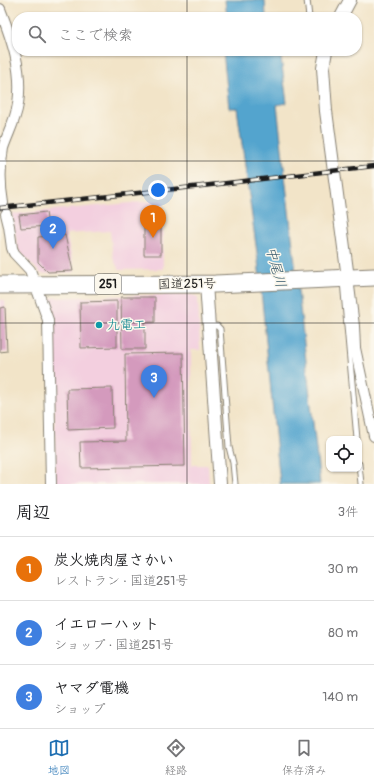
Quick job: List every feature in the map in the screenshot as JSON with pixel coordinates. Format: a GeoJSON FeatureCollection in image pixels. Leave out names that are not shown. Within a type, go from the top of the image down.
{"type":"FeatureCollection","features":[{"type":"Feature","properties":{"kind":"highway","name":"国道251号"},"geometry":{"type":"LineString","coordinates":[[0,286],[211,284],[374,277]]}},
{"type":"Feature","properties":{"kind":"street"},"geometry":{"type":"LineString","coordinates":[[344,12],[350,0]]}},
{"type":"Feature","properties":{"kind":"street"},"geometry":{"type":"LineString","coordinates":[[0,9],[12,40]]}},
{"type":"Feature","properties":{"kind":"street"},"geometry":{"type":"LineString","coordinates":[[3,203],[1,191],[1,160],[3,149],[18,105],[19,79],[16,56]]}},
{"type":"Feature","properties":{"kind":"street"},"geometry":{"type":"LineString","coordinates":[[324,56],[323,68],[326,112],[343,278],[354,326],[355,348],[374,436]]}},
{"type":"Feature","properties":{"kind":"street"},"geometry":{"type":"LineString","coordinates":[[6,214],[12,248],[14,253],[30,270],[48,320],[51,484]]}},
{"type":"Feature","properties":{"kind":"street"},"geometry":{"type":"LineString","coordinates":[[211,284],[209,326],[220,484]]}},
{"type":"Feature","properties":{"kind":"lane"},"geometry":{"type":"LineString","coordinates":[[307,0],[308,12]]}},
{"type":"Feature","properties":{"kind":"lane"},"geometry":{"type":"LineString","coordinates":[[343,278],[357,436]]}},
{"type":"Feature","properties":{"kind":"lane"},"geometry":{"type":"LineString","coordinates":[[209,326],[217,326],[220,329],[230,447],[235,484]]}},
{"type":"Feature","properties":{"kind":"lane"},"geometry":{"type":"LineString","coordinates":[[360,472],[361,484]]}},
{"type":"Feature","properties":{"kind":"shaded area"},"geometry":{"type":"Polygon","coordinates":[[[163,200],[163,269],[119,270],[113,258],[110,231],[66,234],[75,272],[41,274],[18,250],[12,214],[163,200]]]}},
{"type":"Feature","properties":{"kind":"shaded area"},"geometry":{"type":"Polygon","coordinates":[[[189,294],[198,297],[200,350],[191,350],[192,465],[208,465],[209,484],[55,484],[54,319],[48,298],[189,294]]]}},
{"type":"Feature","properties":{"kind":"shaded area"},"geometry":{"type":"Polygon","coordinates":[[[0,300],[5,300],[8,353],[0,353],[0,300]]]}},
{"type":"Feature","properties":{"kind":"water"},"geometry":{"type":"Polygon","coordinates":[[[225,0],[265,0],[266,12],[226,12],[225,0]]]}},
{"type":"Feature","properties":{"kind":"water","name":"中尾川"},"geometry":{"type":"Polygon","coordinates":[[[224,56],[281,56],[287,103],[277,105],[320,484],[280,484],[258,260],[237,108],[229,108],[224,56]]]}},
{"type":"Feature","properties":{"kind":"building"},"geometry":{"type":"Polygon","coordinates":[[[46,212],[48,226],[21,228],[19,215],[46,212]]]}},
{"type":"Feature","properties":{"kind":"building"},"geometry":{"type":"Polygon","coordinates":[[[144,221],[161,221],[161,255],[144,255],[144,221]]]}},
{"type":"Feature","properties":{"kind":"building"},"geometry":{"type":"Polygon","coordinates":[[[65,235],[73,271],[48,272],[38,262],[38,237],[65,235]]]}},
{"type":"Feature","properties":{"kind":"building"},"geometry":{"type":"Polygon","coordinates":[[[121,297],[155,297],[155,322],[145,322],[145,349],[122,349],[121,297]]]}},
{"type":"Feature","properties":{"kind":"building","name":"九電工"},"geometry":{"type":"Polygon","coordinates":[[[117,301],[117,347],[81,348],[80,302],[117,301]]]}},
{"type":"Feature","properties":{"kind":"building"},"geometry":{"type":"Polygon","coordinates":[[[5,307],[7,351],[0,352],[0,308],[5,307]]]}},
{"type":"Feature","properties":{"kind":"building"},"geometry":{"type":"Polygon","coordinates":[[[183,353],[185,466],[81,468],[80,442],[126,441],[125,354],[183,353]]]}},
{"type":"Feature","properties":{"kind":"building"},"geometry":{"type":"Polygon","coordinates":[[[112,388],[113,428],[68,430],[67,389],[112,388]]]}},
{"type":"Feature","properties":{"kind":"railway"},"geometry":{"type":"LineString","coordinates":[[0,208],[374,166]]}},
{"type":"Feature","properties":{"kind":"place","name":"炭火焼肉屋さかい"},"geometry":{"type":"Point","coordinates":[153,238]}},
{"type":"Feature","properties":{"kind":"place","name":"イエローハット"},"geometry":{"type":"Point","coordinates":[53,249]}},
{"type":"Feature","properties":{"kind":"place","name":"九電工"},"geometry":{"type":"Point","coordinates":[99,325]}},
{"type":"Feature","properties":{"kind":"place","name":"ヤマダ電機"},"geometry":{"type":"Point","coordinates":[154,398]}}]}
